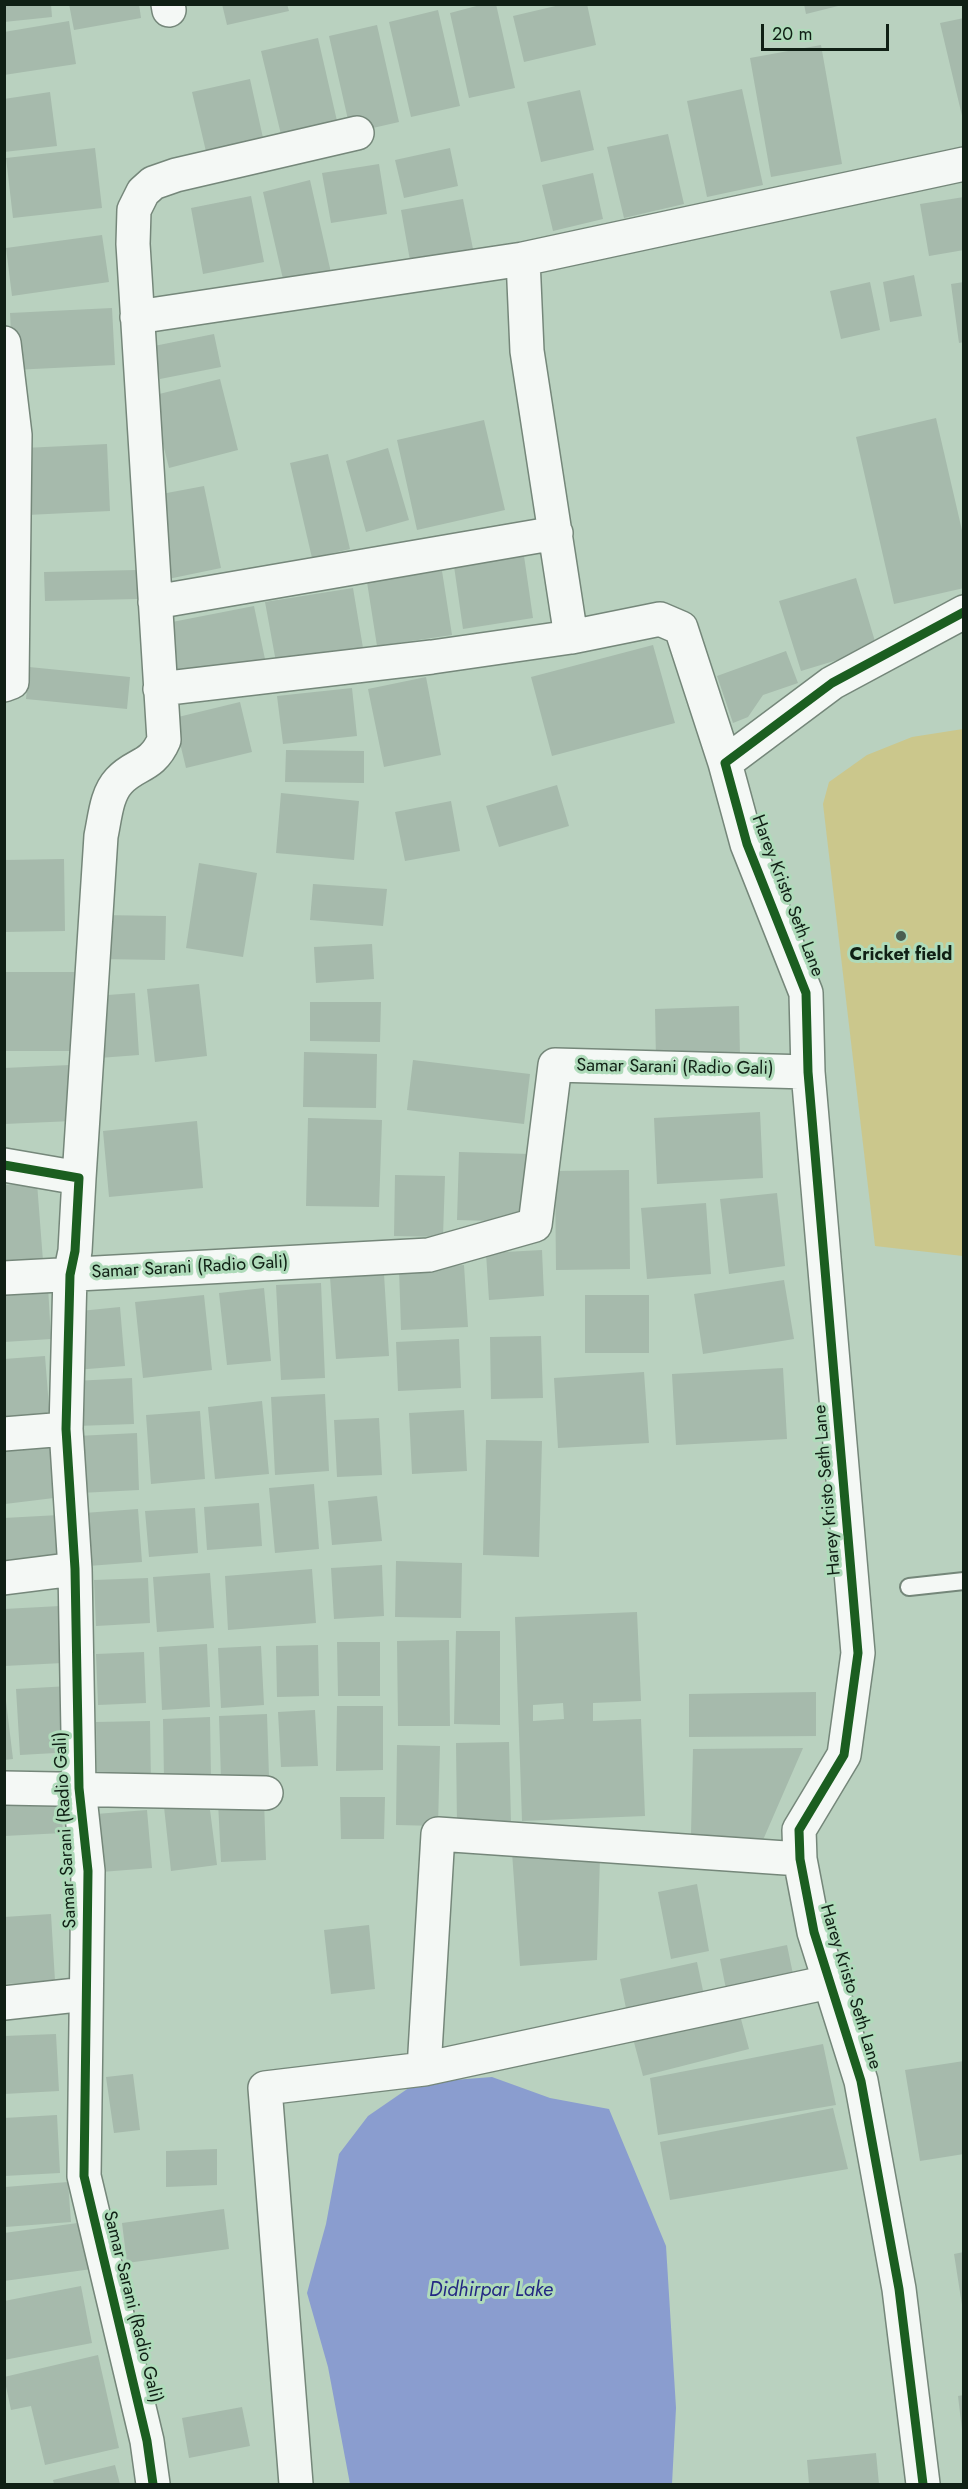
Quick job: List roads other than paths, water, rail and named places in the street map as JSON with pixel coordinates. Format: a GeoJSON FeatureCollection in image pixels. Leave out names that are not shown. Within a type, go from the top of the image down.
{"type":"FeatureCollection","features":[{"type":"Feature","properties":{"kind":"street"},"geometry":{"type":"LineString","coordinates":[[4,1278],[70,1275],[75,1251],[101,836],[110,794],[119,780],[148,763],[159,752],[164,740],[137,317],[133,243],[134,210],[143,192],[153,183],[176,175],[357,133]]}},
{"type":"Feature","properties":{"kind":"street"},"geometry":{"type":"LineString","coordinates":[[137,317],[523,260],[963,164]]}},
{"type":"Feature","properties":{"kind":"street"},"geometry":{"type":"LineString","coordinates":[[523,260],[527,351],[571,637]]}},
{"type":"Feature","properties":{"kind":"street"},"geometry":{"type":"LineString","coordinates":[[4,343],[10,435],[12,682],[4,685]]}},
{"type":"Feature","properties":{"kind":"street"},"geometry":{"type":"LineString","coordinates":[[155,602],[556,533]]}},
{"type":"Feature","properties":{"kind":"street"},"geometry":{"type":"LineString","coordinates":[[725,764],[832,683],[963,612]]}},
{"type":"Feature","properties":{"kind":"street","name":"Harey Kristo Seth Lane"},"geometry":{"type":"LineString","coordinates":[[160,689],[432,657],[571,637],[660,619],[681,628],[725,764],[747,844],[806,993],[808,1072],[858,1653],[844,1755],[799,1830],[800,1859],[814,1932],[861,2081],[899,2289],[923,2484]]}},
{"type":"Feature","properties":{"kind":"street","name":"Samar Sarani (Radio Gali)"},"geometry":{"type":"LineString","coordinates":[[153,2484],[147,2441],[84,2176],[88,1871],[79,1788],[75,1569],[66,1429],[70,1275],[429,1255],[535,1225],[555,1065],[808,1072]]}},
{"type":"Feature","properties":{"kind":"street"},"geometry":{"type":"LineString","coordinates":[[4,1165],[79,1178]]}},
{"type":"Feature","properties":{"kind":"street"},"geometry":{"type":"LineString","coordinates":[[4,1434],[66,1429]]}},
{"type":"Feature","properties":{"kind":"street"},"geometry":{"type":"LineString","coordinates":[[4,1578],[75,1569]]}},
{"type":"Feature","properties":{"kind":"street"},"geometry":{"type":"LineString","coordinates":[[4,1788],[266,1793]]}},
{"type":"Feature","properties":{"kind":"street"},"geometry":{"type":"LineString","coordinates":[[424,2068],[438,1834],[800,1859]]}},
{"type":"Feature","properties":{"kind":"street"},"geometry":{"type":"LineString","coordinates":[[296,2484],[266,2088],[424,2068],[830,1982]]}},
{"type":"Feature","properties":{"kind":"street"},"geometry":{"type":"LineString","coordinates":[[4,2003],[86,1994]]}},
{"type":"Feature","properties":{"kind":"lane"},"geometry":{"type":"LineString","coordinates":[[909,1587],[963,1581]]}},
{"type":"Feature","properties":{"kind":"water","name":"Didhirpar Lake"},"geometry":{"type":"Polygon","coordinates":[[[492,2077],[550,2098],[609,2109],[666,2246],[676,2408],[672,2484],[350,2484],[328,2367],[307,2293],[326,2224],[339,2154],[368,2116],[416,2083],[492,2077]]]}},
{"type":"Feature","properties":{"kind":"place","name":"Cricket field"},"geometry":{"type":"Point","coordinates":[901,936]}}]}
